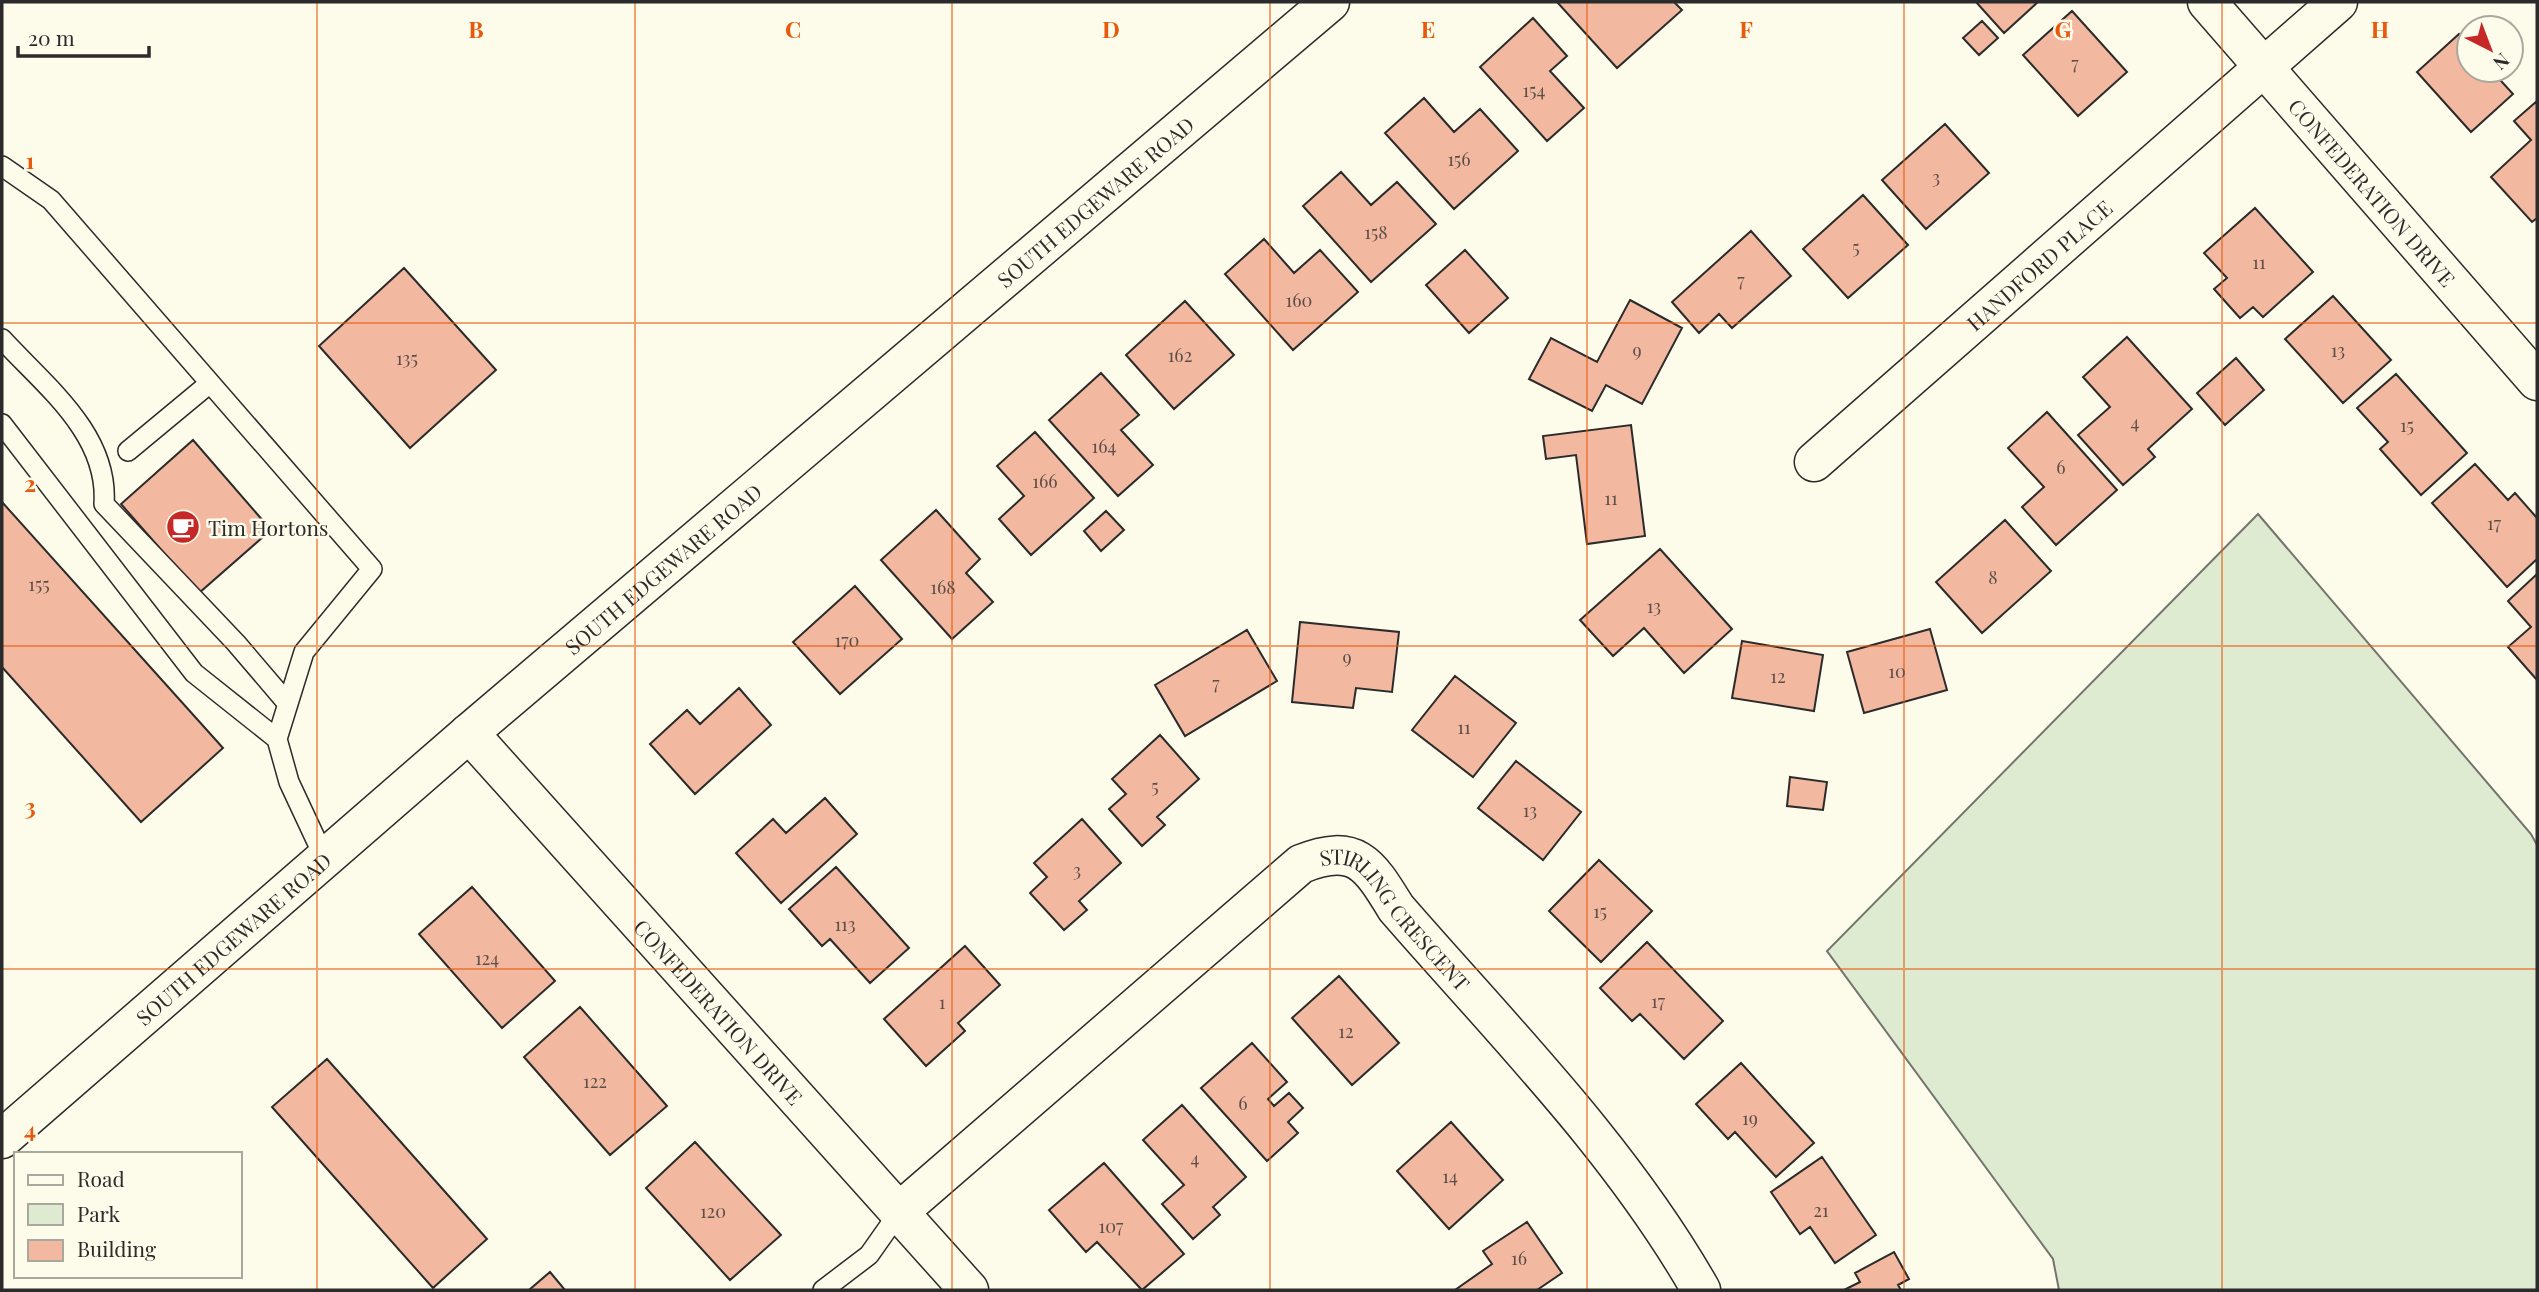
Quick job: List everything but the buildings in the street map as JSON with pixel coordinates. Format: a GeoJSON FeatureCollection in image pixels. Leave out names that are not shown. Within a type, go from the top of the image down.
{"type":"FeatureCollection","features":[{"type":"Feature","properties":{"kind":"street","name":"SOUTH EDGEWARE ROAD"},"geometry":{"type":"LineString","coordinates":[[2,1139],[469,733],[1330,2]]}},
{"type":"Feature","properties":{"kind":"street","name":"CONFEDERATION DRIVE"},"geometry":{"type":"LineString","coordinates":[[2207,2],[2537,381]]}},
{"type":"Feature","properties":{"kind":"street","name":"HANDFORD PLACE"},"geometry":{"type":"LineString","coordinates":[[1814,462],[2338,2]]}},
{"type":"Feature","properties":{"kind":"street","name":"CONFEDERATION DRIVE"},"geometry":{"type":"LineString","coordinates":[[469,733],[969,1290]]}},
{"type":"Feature","properties":{"kind":"street","name":"STIRLING CRESCENT"},"geometry":{"type":"LineString","coordinates":[[900,1210],[1301,864],[1338,853],[1359,861],[1374,873],[1396,908],[1609,1156],[1682,1257],[1701,1290]]}},
{"type":"Feature","properties":{"kind":"lane"},"geometry":{"type":"LineString","coordinates":[[2,166],[51,200],[372,569],[304,652],[277,739],[289,782],[325,859]]}},
{"type":"Feature","properties":{"kind":"lane"},"geometry":{"type":"LineString","coordinates":[[2,339],[80,422],[105,484],[104,504],[236,643],[288,704]]}},
{"type":"Feature","properties":{"kind":"lane"},"geometry":{"type":"LineString","coordinates":[[128,450],[210,383]]}},
{"type":"Feature","properties":{"kind":"lane"},"geometry":{"type":"LineString","coordinates":[[2,424],[194,673],[277,739]]}},
{"type":"Feature","properties":{"kind":"lane"},"geometry":{"type":"LineString","coordinates":[[823,1290],[869,1255],[900,1210]]}},
{"type":"Feature","properties":{"kind":"green space"},"geometry":{"type":"Polygon","coordinates":[[[2258,514],[2531,834],[2537,845],[2537,1290],[2059,1290],[2053,1259],[1827,951],[2258,514]]]}},
{"type":"Feature","properties":{"kind":"place","name":"Tim Hortons"},"geometry":{"type":"Point","coordinates":[183,527]}}]}
